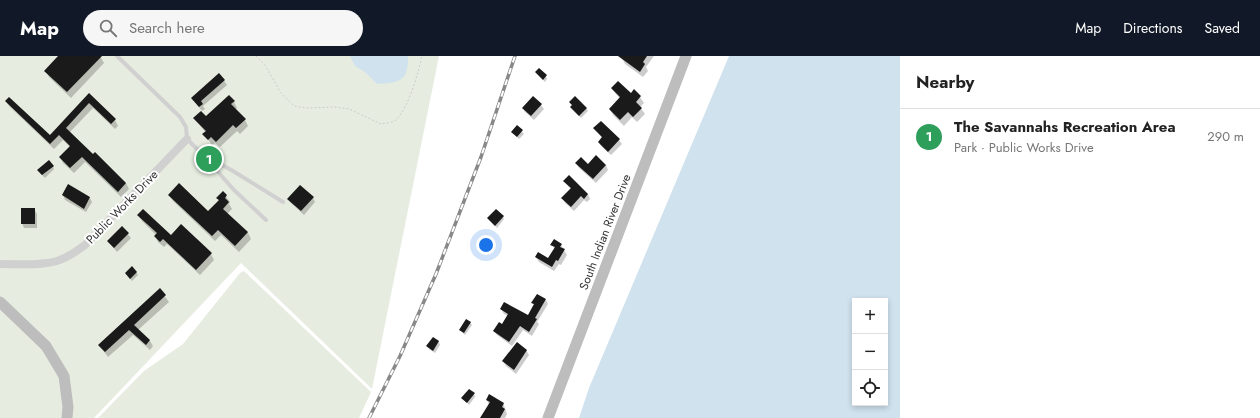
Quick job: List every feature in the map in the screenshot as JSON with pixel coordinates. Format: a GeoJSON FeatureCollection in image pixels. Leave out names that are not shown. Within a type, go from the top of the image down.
{"type":"FeatureCollection","features":[{"type":"Feature","properties":{"kind":"main road","name":"South Indian River Drive"},"geometry":{"type":"LineString","coordinates":[[548,418],[686,56]]}},
{"type":"Feature","properties":{"kind":"main road"},"geometry":{"type":"LineString","coordinates":[[0,302],[46,346],[64,376],[68,407],[67,418]]}},
{"type":"Feature","properties":{"kind":"street","name":"Public Works Drive"},"geometry":{"type":"LineString","coordinates":[[0,264],[58,261],[79,250],[127,203],[187,139]]}},
{"type":"Feature","properties":{"kind":"lane"},"geometry":{"type":"LineString","coordinates":[[117,56],[180,117],[186,127],[187,139],[234,190],[266,220]]}},
{"type":"Feature","properties":{"kind":"lane"},"geometry":{"type":"LineString","coordinates":[[202,154],[283,202]]}},
{"type":"Feature","properties":{"kind":"path"},"geometry":{"type":"LineString","coordinates":[[256,56],[265,65],[282,93],[294,106],[307,108],[335,107],[349,109],[381,124],[395,121],[402,110],[412,90],[422,56]]}},
{"type":"Feature","properties":{"kind":"shaded area"},"geometry":{"type":"Polygon","coordinates":[[[0,56],[439,56],[372,389],[241,263],[94,418],[0,418],[0,56]]]}},
{"type":"Feature","properties":{"kind":"shaded area"},"geometry":{"type":"Polygon","coordinates":[[[244,271],[371,392],[359,418],[98,418],[144,371],[183,344],[240,273],[244,271]]]}},
{"type":"Feature","properties":{"kind":"water"},"geometry":{"type":"Polygon","coordinates":[[[350,56],[408,56],[407,71],[404,77],[397,81],[377,84],[365,72],[355,66],[350,56]]]}},
{"type":"Feature","properties":{"kind":"water"},"geometry":{"type":"Polygon","coordinates":[[[729,56],[900,56],[900,418],[579,418],[589,388],[729,56]]]}},
{"type":"Feature","properties":{"kind":"building"},"geometry":{"type":"Polygon","coordinates":[[[58,56],[102,56],[67,92],[44,71],[58,56]]]}},
{"type":"Feature","properties":{"kind":"building"},"geometry":{"type":"Polygon","coordinates":[[[618,56],[647,56],[643,62],[645,64],[640,72],[618,56]]]}},
{"type":"Feature","properties":{"kind":"building"},"geometry":{"type":"Polygon","coordinates":[[[539,68],[547,75],[543,80],[535,72],[539,68]]]}},
{"type":"Feature","properties":{"kind":"building"},"geometry":{"type":"Polygon","coordinates":[[[219,73],[225,80],[201,101],[203,104],[199,107],[191,98],[219,73]]]}},
{"type":"Feature","properties":{"kind":"building"},"geometry":{"type":"Polygon","coordinates":[[[618,81],[631,93],[634,89],[641,96],[636,102],[642,108],[633,117],[628,112],[620,120],[609,109],[620,97],[611,88],[618,81]]]}},
{"type":"Feature","properties":{"kind":"building"},"geometry":{"type":"Polygon","coordinates":[[[89,93],[116,119],[111,124],[89,103],[66,128],[93,154],[95,152],[126,183],[118,192],[82,157],[70,168],[59,157],[70,146],[59,135],[50,144],[5,101],[9,97],[50,135],[89,93]]]}},
{"type":"Feature","properties":{"kind":"building"},"geometry":{"type":"Polygon","coordinates":[[[229,95],[235,101],[231,104],[246,119],[236,128],[233,125],[216,142],[211,137],[208,140],[202,134],[206,131],[193,118],[201,111],[206,116],[229,95]]]}},
{"type":"Feature","properties":{"kind":"building"},"geometry":{"type":"Polygon","coordinates":[[[533,96],[542,104],[531,116],[522,108],[533,96]]]}},
{"type":"Feature","properties":{"kind":"building"},"geometry":{"type":"Polygon","coordinates":[[[575,96],[587,108],[579,116],[570,107],[572,105],[569,102],[575,96]]]}},
{"type":"Feature","properties":{"kind":"building"},"geometry":{"type":"Polygon","coordinates":[[[601,121],[620,139],[608,152],[598,142],[602,137],[593,128],[601,121]]]}},
{"type":"Feature","properties":{"kind":"building"},"geometry":{"type":"Polygon","coordinates":[[[517,125],[523,130],[517,137],[511,132],[517,125]]]}},
{"type":"Feature","properties":{"kind":"building"},"geometry":{"type":"Polygon","coordinates":[[[596,155],[606,165],[593,179],[575,163],[581,157],[588,164],[596,155]]]}},
{"type":"Feature","properties":{"kind":"building"},"geometry":{"type":"Polygon","coordinates":[[[49,160],[54,166],[42,175],[37,170],[49,160]]]}},
{"type":"Feature","properties":{"kind":"building"},"geometry":{"type":"Polygon","coordinates":[[[569,175],[588,194],[584,199],[581,196],[571,207],[561,198],[571,188],[563,181],[569,175]]]}},
{"type":"Feature","properties":{"kind":"building"},"geometry":{"type":"Polygon","coordinates":[[[179,183],[208,211],[219,200],[216,198],[223,191],[227,195],[225,198],[229,202],[223,209],[248,232],[235,246],[218,230],[212,236],[168,195],[179,183]]]}},
{"type":"Feature","properties":{"kind":"building"},"geometry":{"type":"Polygon","coordinates":[[[68,184],[90,197],[84,209],[62,195],[68,184]]]}},
{"type":"Feature","properties":{"kind":"building"},"geometry":{"type":"Polygon","coordinates":[[[300,185],[314,197],[301,211],[287,199],[300,185]]]}},
{"type":"Feature","properties":{"kind":"building"},"geometry":{"type":"Polygon","coordinates":[[[21,208],[35,208],[35,224],[21,224],[21,208]]]}},
{"type":"Feature","properties":{"kind":"building"},"geometry":{"type":"Polygon","coordinates":[[[143,209],[171,235],[181,224],[212,253],[196,270],[163,239],[160,242],[154,236],[157,233],[137,215],[143,209]]]}},
{"type":"Feature","properties":{"kind":"building"},"geometry":{"type":"Polygon","coordinates":[[[496,209],[504,216],[495,226],[487,218],[496,209]]]}},
{"type":"Feature","properties":{"kind":"building"},"geometry":{"type":"Polygon","coordinates":[[[122,226],[129,233],[114,248],[107,241],[122,226]]]}},
{"type":"Feature","properties":{"kind":"building"},"geometry":{"type":"Polygon","coordinates":[[[554,239],[562,244],[560,247],[565,249],[558,261],[556,260],[552,267],[535,257],[538,252],[548,258],[555,247],[550,245],[554,239]]]}},
{"type":"Feature","properties":{"kind":"building"},"geometry":{"type":"Polygon","coordinates":[[[132,266],[137,272],[130,279],[125,273],[132,266]]]}},
{"type":"Feature","properties":{"kind":"building"},"geometry":{"type":"Polygon","coordinates":[[[160,288],[166,295],[134,325],[150,340],[146,345],[129,330],[105,352],[98,345],[160,288]]]}},
{"type":"Feature","properties":{"kind":"building"},"geometry":{"type":"Polygon","coordinates":[[[537,294],[546,299],[529,332],[520,326],[509,342],[493,331],[499,322],[502,324],[508,314],[500,309],[504,302],[528,315],[534,304],[531,303],[537,294]]]}},
{"type":"Feature","properties":{"kind":"building"},"geometry":{"type":"Polygon","coordinates":[[[466,319],[471,322],[464,333],[459,330],[466,319]]]}},
{"type":"Feature","properties":{"kind":"building"},"geometry":{"type":"Polygon","coordinates":[[[433,337],[439,341],[433,351],[426,346],[433,337]]]}},
{"type":"Feature","properties":{"kind":"building"},"geometry":{"type":"Polygon","coordinates":[[[517,342],[527,350],[514,370],[502,361],[517,342]]]}},
{"type":"Feature","properties":{"kind":"building"},"geometry":{"type":"Polygon","coordinates":[[[469,389],[475,393],[467,403],[461,398],[469,389]]]}},
{"type":"Feature","properties":{"kind":"building"},"geometry":{"type":"Polygon","coordinates":[[[489,394],[504,403],[502,407],[505,409],[500,418],[480,418],[490,402],[486,400],[489,394]]]}},
{"type":"Feature","properties":{"kind":"railway"},"geometry":{"type":"LineString","coordinates":[[369,418],[400,356],[436,274],[481,157],[515,56]]}},
{"type":"Feature","properties":{"kind":"place","name":"The Savannahs Recreation Area"},"geometry":{"type":"Point","coordinates":[209,159]}}]}
